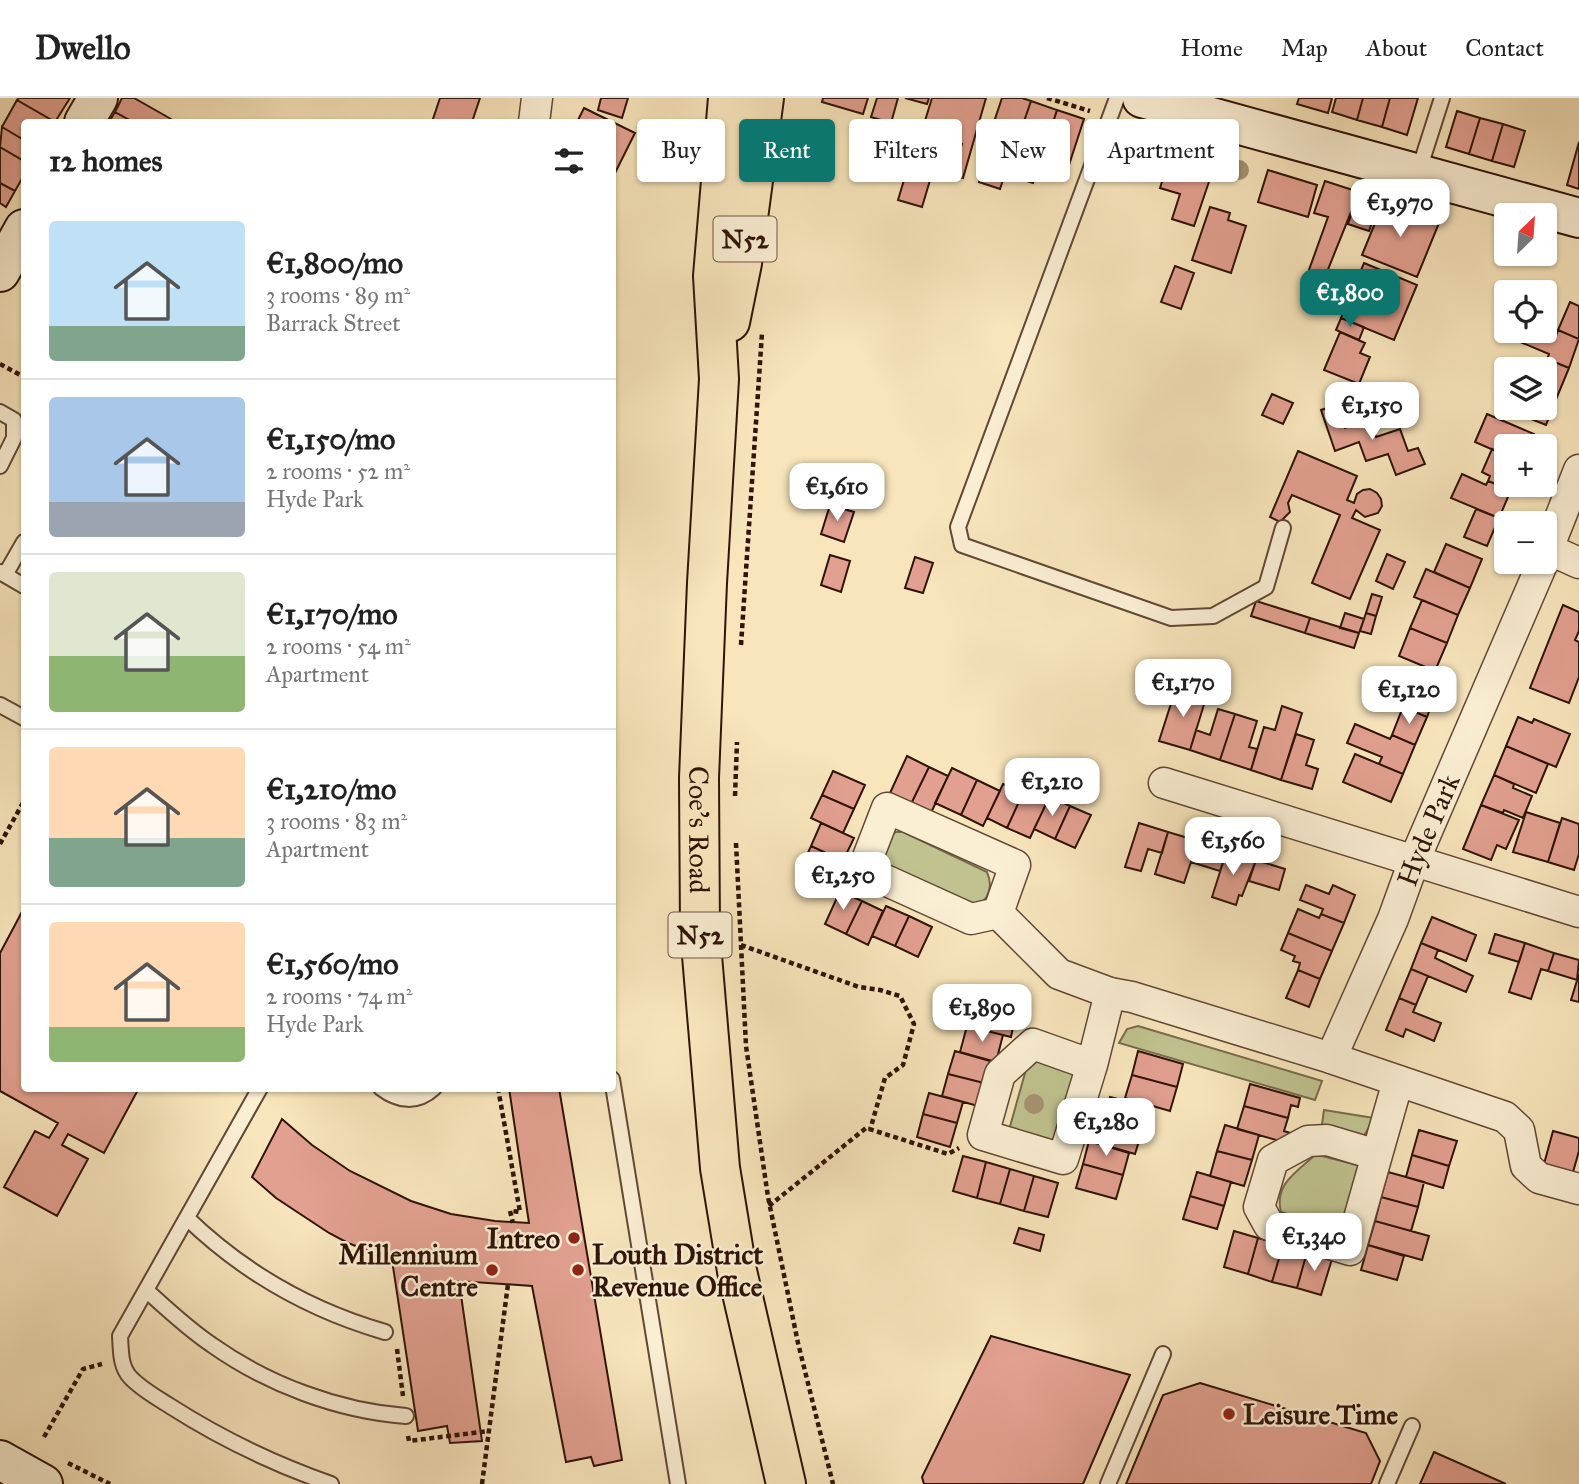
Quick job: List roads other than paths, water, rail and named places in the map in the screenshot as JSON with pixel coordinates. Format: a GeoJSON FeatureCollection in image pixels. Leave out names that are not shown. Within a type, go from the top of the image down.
{"type":"FeatureCollection","features":[{"type":"Feature","properties":{"kind":"main road","name":"Coe's Road"},"geometry":{"type":"LineString","coordinates":[[728,98],[713,276],[719,379],[699,778],[700,932],[720,1168],[737,1271],[786,1484]]}},
{"type":"Feature","properties":{"kind":"main road","name":"Coe's Road"},"geometry":{"type":"LineString","coordinates":[[719,379],[742,263],[764,98]]}},
{"type":"Feature","properties":{"kind":"street"},"geometry":{"type":"LineString","coordinates":[[86,119],[98,98]]}},
{"type":"Feature","properties":{"kind":"street"},"geometry":{"type":"LineString","coordinates":[[534,119],[537,98]]}},
{"type":"Feature","properties":{"kind":"street"},"geometry":{"type":"LineString","coordinates":[[1142,98],[1204,106],[1418,174],[1579,218]]}},
{"type":"Feature","properties":{"kind":"street","name":"Hyde Park"},"geometry":{"type":"LineString","coordinates":[[1557,526],[1579,470]]}},
{"type":"Feature","properties":{"kind":"street"},"geometry":{"type":"LineString","coordinates":[[1557,558],[1579,563]]}},
{"type":"Feature","properties":{"kind":"street","name":"Hyde Park"},"geometry":{"type":"LineString","coordinates":[[1331,1058],[1393,919],[1414,862],[1537,574]]}},
{"type":"Feature","properties":{"kind":"street"},"geometry":{"type":"LineString","coordinates":[[1164,783],[1579,912]]}},
{"type":"Feature","properties":{"kind":"street"},"geometry":{"type":"LineString","coordinates":[[887,808],[1015,865],[998,913],[971,919],[863,870],[887,808]]}},
{"type":"Feature","properties":{"kind":"street"},"geometry":{"type":"LineString","coordinates":[[998,913],[1059,974],[1110,993],[1132,997],[1331,1058],[1505,1117],[1519,1130],[1526,1166],[1539,1178],[1579,1189]]}},
{"type":"Feature","properties":{"kind":"street"},"geometry":{"type":"LineString","coordinates":[[1092,1065],[1033,1044],[1000,1074],[983,1135],[1063,1159],[1092,1065],[1110,993]]}},
{"type":"Feature","properties":{"kind":"street"},"geometry":{"type":"LineString","coordinates":[[1377,1155],[1398,1081]]}},
{"type":"Feature","properties":{"kind":"lane"},"geometry":{"type":"LineString","coordinates":[[1117,98],[958,527],[962,545],[1171,618],[1213,616],[1266,587],[1283,528]]}},
{"type":"Feature","properties":{"kind":"lane"},"geometry":{"type":"LineString","coordinates":[[1418,174],[1442,98]]}},
{"type":"Feature","properties":{"kind":"lane"},"geometry":{"type":"LineString","coordinates":[[0,412],[19,416],[14,438],[0,466]]}},
{"type":"Feature","properties":{"kind":"lane"},"geometry":{"type":"LineString","coordinates":[[21,546],[3,574],[21,584]]}},
{"type":"Feature","properties":{"kind":"lane"},"geometry":{"type":"LineString","coordinates":[[0,705],[21,716]]}},
{"type":"Feature","properties":{"kind":"lane"},"geometry":{"type":"LineString","coordinates":[[258,1092],[120,1336],[121,1359],[128,1376],[204,1428],[243,1448],[331,1484]]}},
{"type":"Feature","properties":{"kind":"lane"},"geometry":{"type":"LineString","coordinates":[[387,1092],[393,1097],[407,1100],[430,1092]]}},
{"type":"Feature","properties":{"kind":"lane"},"geometry":{"type":"LineString","coordinates":[[614,1092],[677,1484]]}},
{"type":"Feature","properties":{"kind":"lane"},"geometry":{"type":"LineString","coordinates":[[187,1218],[205,1236],[275,1287],[351,1322],[385,1332]]}},
{"type":"Feature","properties":{"kind":"lane"},"geometry":{"type":"LineString","coordinates":[[146,1290],[211,1345],[273,1380],[350,1408],[377,1414],[406,1416]]}},
{"type":"Feature","properties":{"kind":"lane"},"geometry":{"type":"LineString","coordinates":[[1108,1484],[1163,1354]]}},
{"type":"Feature","properties":{"kind":"lane"},"geometry":{"type":"LineString","coordinates":[[1387,1484],[1412,1426]]}},
{"type":"Feature","properties":{"kind":"place","name":"Intreo"},"geometry":{"type":"Point","coordinates":[574,1238]}},
{"type":"Feature","properties":{"kind":"place","name":"Millennium Centre"},"geometry":{"type":"Point","coordinates":[492,1270]}},
{"type":"Feature","properties":{"kind":"place","name":"Louth District Revenue Office"},"geometry":{"type":"Point","coordinates":[578,1270]}},
{"type":"Feature","properties":{"kind":"place","name":"Leisure Time"},"geometry":{"type":"Point","coordinates":[1229,1414]}}]}
